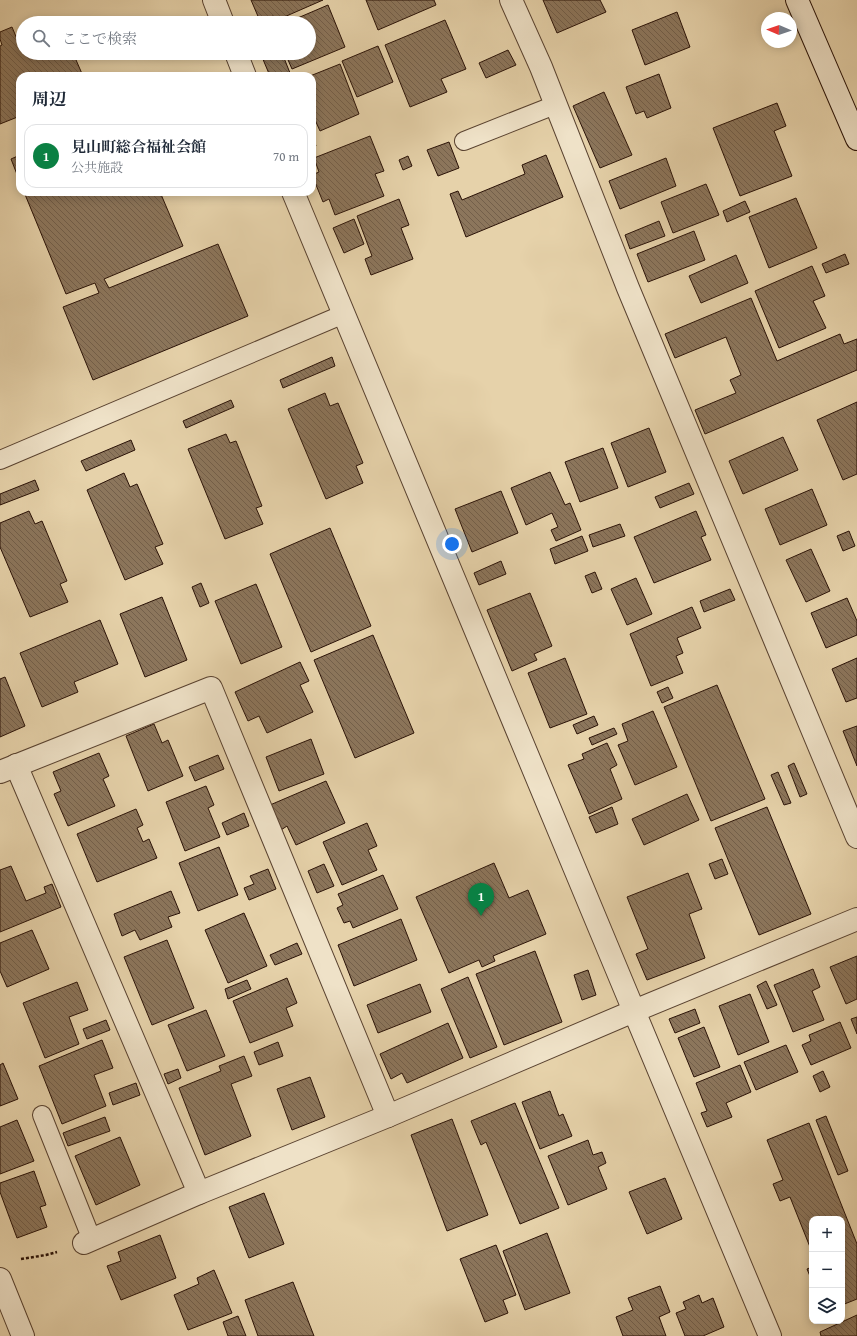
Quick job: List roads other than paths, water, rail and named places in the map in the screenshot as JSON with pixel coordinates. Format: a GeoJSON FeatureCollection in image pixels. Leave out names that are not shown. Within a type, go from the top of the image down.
{"type":"FeatureCollection","features":[{"type":"Feature","properties":{"kind":"street"},"geometry":{"type":"LineString","coordinates":[[214,0],[220,16]]}},
{"type":"Feature","properties":{"kind":"street"},"geometry":{"type":"LineString","coordinates":[[511,0],[540,67],[631,295],[857,837]]}},
{"type":"Feature","properties":{"kind":"street"},"geometry":{"type":"LineString","coordinates":[[797,0],[857,139]]}},
{"type":"Feature","properties":{"kind":"street"},"geometry":{"type":"LineString","coordinates":[[239,60],[243,72]]}},
{"type":"Feature","properties":{"kind":"street"},"geometry":{"type":"LineString","coordinates":[[295,196],[770,1336]]}},
{"type":"Feature","properties":{"kind":"street"},"geometry":{"type":"LineString","coordinates":[[199,1193],[8,769],[211,688],[388,1116]]}},
{"type":"Feature","properties":{"kind":"street"},"geometry":{"type":"LineString","coordinates":[[88,1241],[199,1193],[388,1116],[634,1011],[857,919]]}},
{"type":"Feature","properties":{"kind":"street"},"geometry":{"type":"LineString","coordinates":[[0,1279],[24,1336]]}},
{"type":"Feature","properties":{"kind":"lane"},"geometry":{"type":"LineString","coordinates":[[464,141],[555,104]]}},
{"type":"Feature","properties":{"kind":"lane"},"geometry":{"type":"LineString","coordinates":[[0,460],[344,314]]}},
{"type":"Feature","properties":{"kind":"lane"},"geometry":{"type":"LineString","coordinates":[[42,1115],[88,1241]]}},
{"type":"Feature","properties":{"kind":"place","name":"見山町総合福祉会館"},"geometry":{"type":"Point","coordinates":[481,916]}}]}
